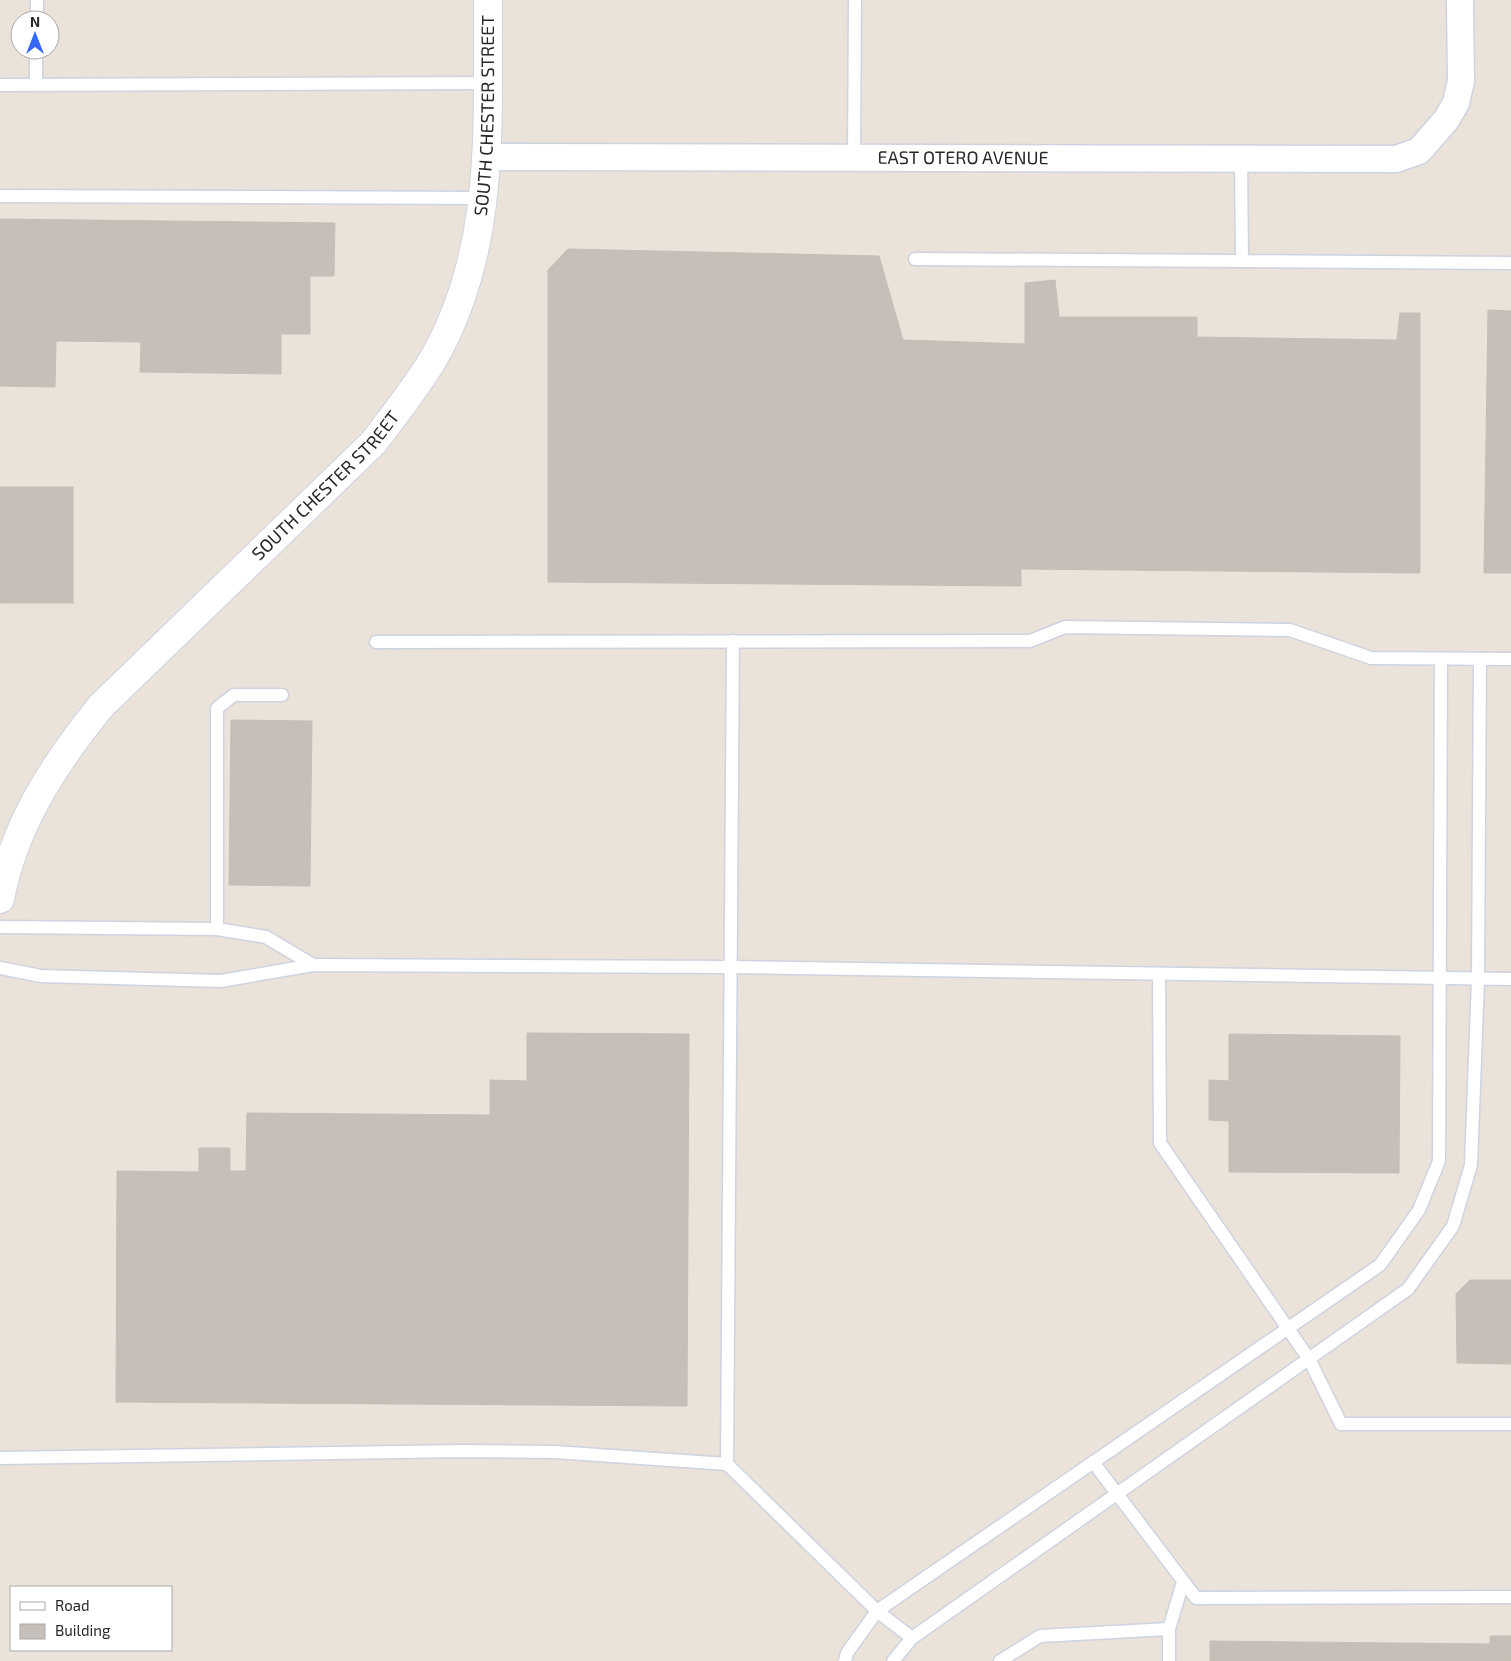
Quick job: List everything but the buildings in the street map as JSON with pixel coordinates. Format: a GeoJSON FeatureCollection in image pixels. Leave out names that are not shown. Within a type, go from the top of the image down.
{"type":"FeatureCollection","features":[{"type":"Feature","properties":{"kind":"street","name":"SOUTH CHESTER STREET"},"geometry":{"type":"LineString","coordinates":[[0,899],[9,862],[27,816],[45,783],[78,733],[101,706],[374,442],[412,394],[436,354],[457,306],[472,263],[484,198],[487,157],[488,0]]}},
{"type":"Feature","properties":{"kind":"street","name":"EAST OTERO AVENUE"},"geometry":{"type":"LineString","coordinates":[[487,157],[1396,159],[1419,150],[1432,138],[1456,103],[1461,81],[1460,0]]}},
{"type":"Feature","properties":{"kind":"lane"},"geometry":{"type":"LineString","coordinates":[[854,157],[855,0]]}},
{"type":"Feature","properties":{"kind":"lane"},"geometry":{"type":"LineString","coordinates":[[36,60],[36,84]]}},
{"type":"Feature","properties":{"kind":"lane"},"geometry":{"type":"LineString","coordinates":[[0,84],[488,83]]}},
{"type":"Feature","properties":{"kind":"lane"},"geometry":{"type":"LineString","coordinates":[[1241,159],[1242,261]]}},
{"type":"Feature","properties":{"kind":"lane"},"geometry":{"type":"LineString","coordinates":[[0,196],[484,198]]}},
{"type":"Feature","properties":{"kind":"lane"},"geometry":{"type":"LineString","coordinates":[[915,259],[1511,263]]}},
{"type":"Feature","properties":{"kind":"lane"},"geometry":{"type":"LineString","coordinates":[[376,642],[1030,641],[1065,627],[1290,630],[1371,658],[1511,659]]}},
{"type":"Feature","properties":{"kind":"lane"},"geometry":{"type":"LineString","coordinates":[[727,1464],[733,642]]}},
{"type":"Feature","properties":{"kind":"lane"},"geometry":{"type":"LineString","coordinates":[[845,1661],[847,1654],[877,1611],[1380,1265],[1419,1210],[1439,1161],[1441,659]]}},
{"type":"Feature","properties":{"kind":"lane"},"geometry":{"type":"LineString","coordinates":[[893,1661],[912,1638],[1408,1289],[1453,1226],[1471,1165],[1478,979],[1480,659]]}},
{"type":"Feature","properties":{"kind":"lane"},"geometry":{"type":"LineString","coordinates":[[217,929],[217,708],[234,695],[282,695]]}},
{"type":"Feature","properties":{"kind":"lane"},"geometry":{"type":"LineString","coordinates":[[0,928],[217,929],[266,937],[313,964]]}},
{"type":"Feature","properties":{"kind":"lane"},"geometry":{"type":"LineString","coordinates":[[0,968],[41,976],[221,981],[313,964],[730,967],[1511,979]]}},
{"type":"Feature","properties":{"kind":"lane"},"geometry":{"type":"LineString","coordinates":[[1159,974],[1160,1143],[1309,1359],[1341,1424],[1511,1424]]}},
{"type":"Feature","properties":{"kind":"lane"},"geometry":{"type":"LineString","coordinates":[[0,1458],[472,1452],[564,1453],[727,1464],[877,1611],[912,1638]]}},
{"type":"Feature","properties":{"kind":"lane"},"geometry":{"type":"LineString","coordinates":[[1093,1462],[1196,1598],[1511,1597]]}},
{"type":"Feature","properties":{"kind":"lane"},"geometry":{"type":"LineString","coordinates":[[1169,1661],[1169,1629],[1183,1582]]}},
{"type":"Feature","properties":{"kind":"lane"},"geometry":{"type":"LineString","coordinates":[[1000,1661],[1040,1636],[1169,1629]]}}]}
